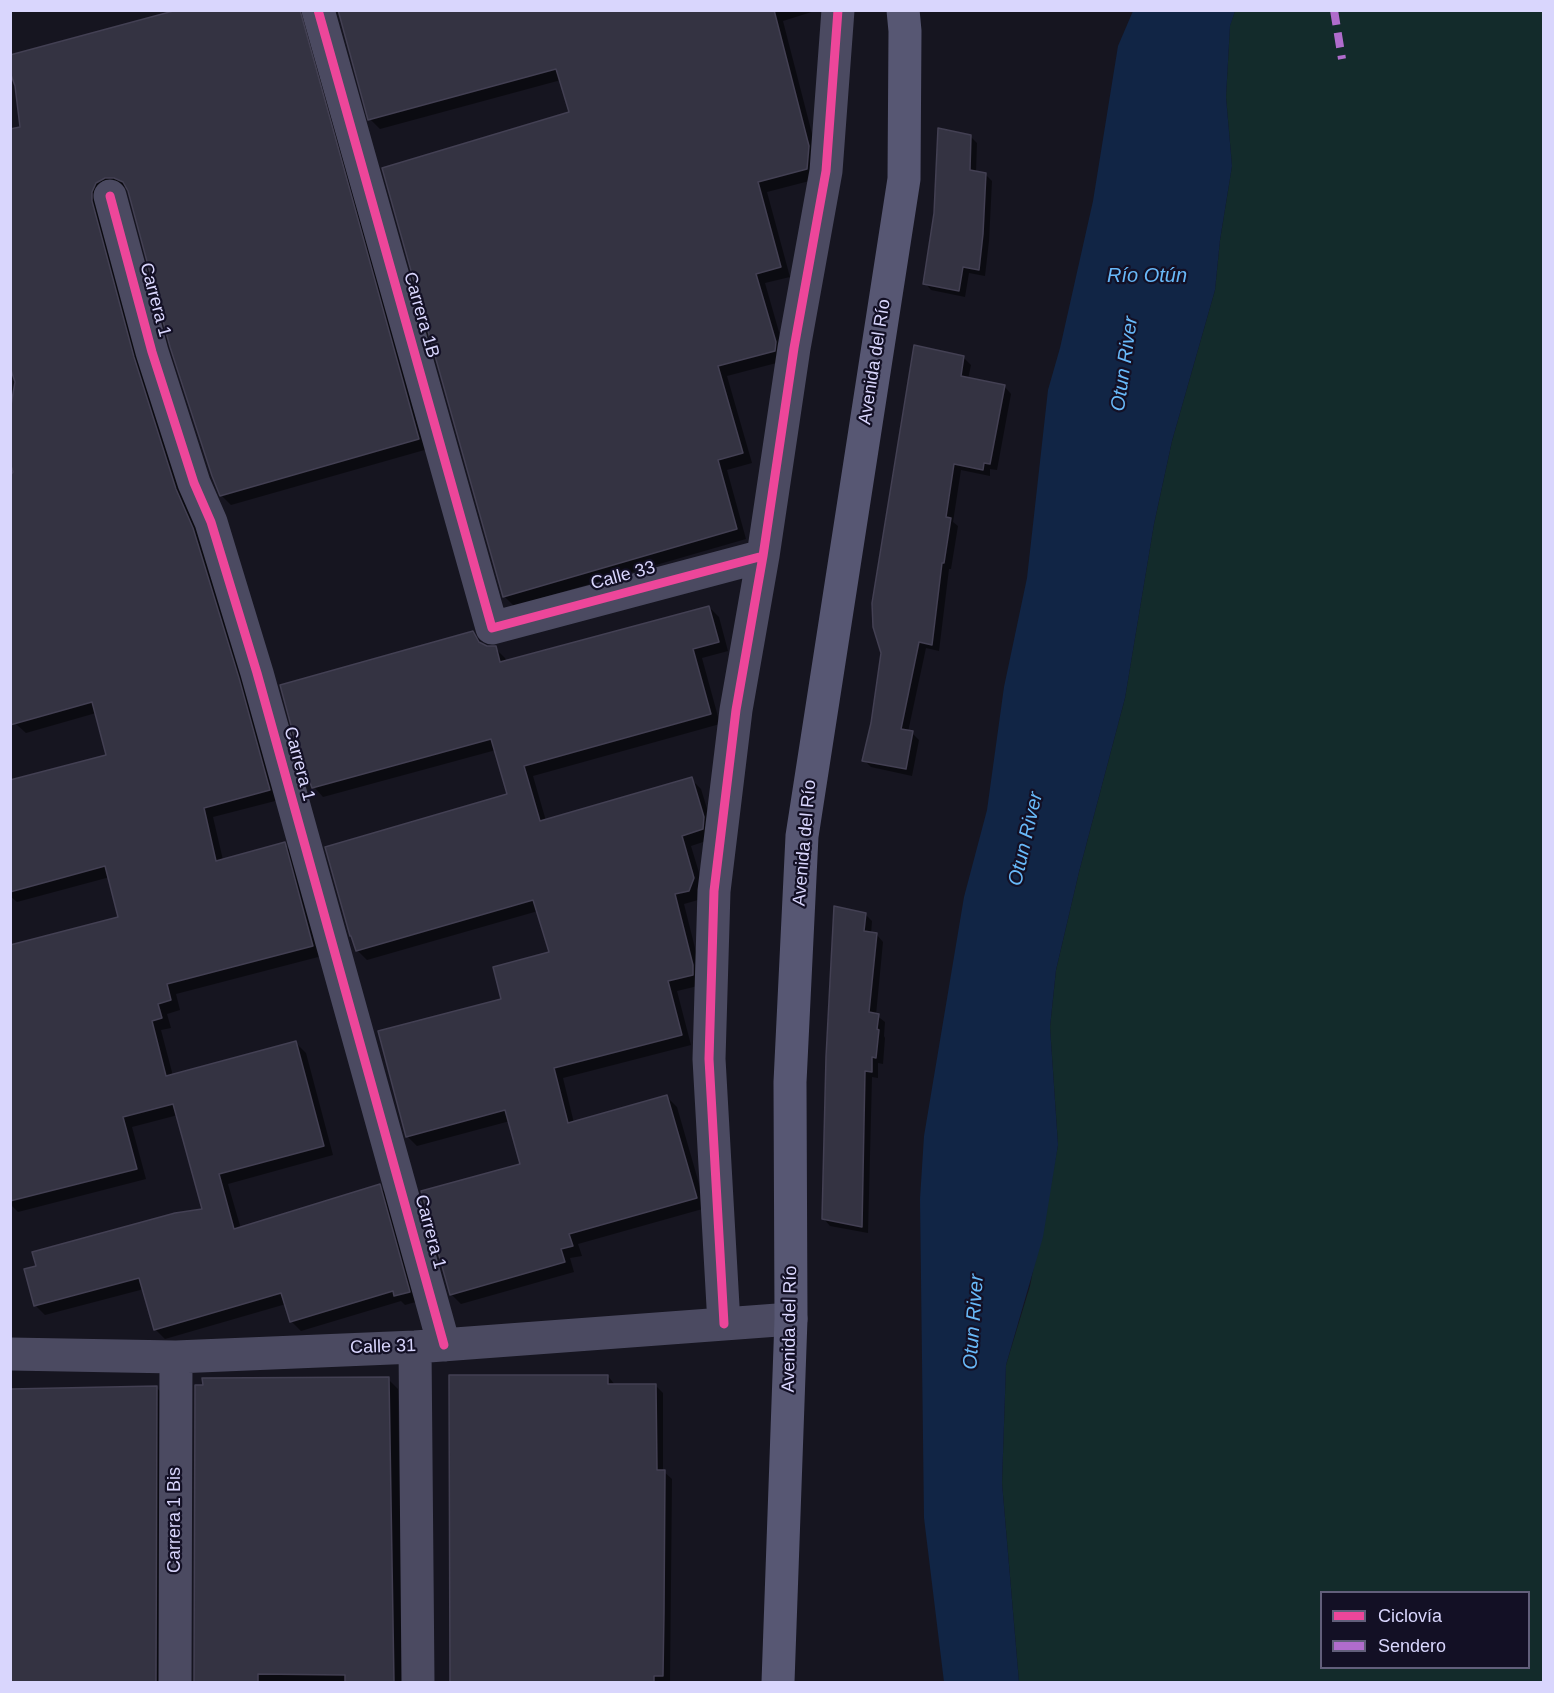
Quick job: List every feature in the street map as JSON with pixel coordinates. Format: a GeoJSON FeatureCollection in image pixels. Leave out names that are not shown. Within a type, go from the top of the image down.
{"type":"FeatureCollection","features":[{"type":"Feature","properties":{"kind":"main road","name":"Avenida del Río"},"geometry":{"type":"LineString","coordinates":[[778,1683],[791,1319],[790,1082],[802,836],[903,179],[905,31],[903,10]]}},
{"type":"Feature","properties":{"kind":"street","name":"Carrera 1B"},"geometry":{"type":"LineString","coordinates":[[318,10],[492,628]]}},
{"type":"Feature","properties":{"kind":"street"},"geometry":{"type":"LineString","coordinates":[[724,1324],[709,1059],[714,891],[736,710],[763,556],[794,348],[826,171],[838,10]]}},
{"type":"Feature","properties":{"kind":"street","name":"Carrera 1"},"geometry":{"type":"LineString","coordinates":[[110,196],[152,352],[194,483],[211,522],[257,673],[430,1346],[418,1683]]}},
{"type":"Feature","properties":{"kind":"street","name":"Calle 33"},"geometry":{"type":"LineString","coordinates":[[492,628],[763,556]]}},
{"type":"Feature","properties":{"kind":"street","name":"Calle 31"},"geometry":{"type":"LineString","coordinates":[[10,1354],[176,1357],[430,1346],[791,1319]]}},
{"type":"Feature","properties":{"kind":"street","name":"Carrera 1 Bis"},"geometry":{"type":"LineString","coordinates":[[175,1683],[176,1357]]}},
{"type":"Feature","properties":{"kind":"green space"},"geometry":{"type":"Polygon","coordinates":[[[1235,11],[1543,11],[1543,1682],[1019,1682],[1002,1483],[1006,1365],[1030,1286],[1058,1145],[1050,1027],[1056,970],[1079,872],[1125,698],[1154,524],[1172,441],[1215,290],[1220,240],[1232,166],[1226,97],[1230,25],[1235,11]]]}},
{"type":"Feature","properties":{"kind":"water","name":"Río Otún"},"geometry":{"type":"Polygon","coordinates":[[[1133,11],[1235,11],[1230,26],[1226,97],[1232,166],[1220,240],[1215,290],[1172,441],[1154,524],[1125,698],[1079,872],[1056,970],[1050,1027],[1058,1145],[1043,1237],[1006,1365],[1002,1483],[1019,1682],[944,1682],[924,1518],[920,1199],[924,1136],[964,897],[987,810],[1004,687],[1027,578],[1048,390],[1060,348],[1093,201],[1118,46],[1133,11]]]}},
{"type":"Feature","properties":{"kind":"building"},"geometry":{"type":"Polygon","coordinates":[[[177,10],[300,10],[419,439],[220,496],[170,347],[128,191],[123,182],[114,178],[105,178],[96,183],[92,192],[92,201],[134,357],[176,489],[193,528],[239,678],[270,790],[204,808],[216,861],[285,842],[313,946],[167,984],[171,1000],[158,1004],[162,1018],[152,1021],[166,1076],[296,1041],[324,1146],[219,1174],[234,1229],[380,1184],[410,1292],[394,1296],[393,1291],[290,1322],[281,1293],[154,1330],[139,1278],[34,1306],[24,1269],[36,1266],[32,1252],[175,1213],[202,1209],[173,1104],[123,1117],[137,1169],[10,1201],[10,945],[118,917],[105,866],[10,892],[10,780],[106,755],[92,702],[10,725],[10,476],[13,472],[10,463],[10,411],[15,382],[10,367],[10,129],[20,127],[15,86],[10,72],[10,55],[177,10]]]}},
{"type":"Feature","properties":{"kind":"building"},"geometry":{"type":"Polygon","coordinates":[[[338,10],[774,10],[809,146],[807,169],[758,182],[781,267],[756,274],[776,342],[775,351],[718,366],[743,453],[718,460],[737,529],[503,597],[382,168],[569,112],[556,69],[368,120],[338,10]]]}},
{"type":"Feature","properties":{"kind":"building"},"geometry":{"type":"Polygon","coordinates":[[[938,128],[971,135],[970,170],[986,173],[979,270],[963,267],[959,291],[923,284],[934,213],[938,128]]]}},
{"type":"Feature","properties":{"kind":"building"},"geometry":{"type":"Polygon","coordinates":[[[914,345],[964,356],[961,376],[1005,385],[990,464],[984,463],[983,470],[954,464],[946,517],[951,518],[944,563],[942,563],[932,645],[919,642],[901,729],[913,731],[906,769],[862,761],[871,723],[881,653],[873,627],[872,603],[914,345]]]}},
{"type":"Feature","properties":{"kind":"building"},"geometry":{"type":"Polygon","coordinates":[[[709,606],[719,642],[693,649],[711,714],[524,766],[540,821],[692,777],[704,817],[703,829],[682,836],[694,878],[689,891],[675,894],[693,965],[693,975],[668,981],[682,1035],[554,1068],[568,1123],[667,1095],[697,1198],[569,1234],[573,1246],[561,1249],[565,1262],[450,1295],[421,1191],[520,1164],[505,1110],[406,1137],[378,1031],[501,999],[493,967],[549,952],[533,900],[356,951],[325,847],[507,794],[491,739],[312,788],[309,780],[306,781],[280,685],[473,631],[479,642],[487,646],[496,646],[500,662],[709,606]]]}},
{"type":"Feature","properties":{"kind":"building"},"geometry":{"type":"Polygon","coordinates":[[[834,906],[866,913],[864,931],[877,933],[869,1012],[879,1014],[877,1029],[879,1030],[876,1058],[872,1057],[872,1072],[865,1071],[862,1227],[822,1219],[826,1057],[834,906]]]}},
{"type":"Feature","properties":{"kind":"building"},"geometry":{"type":"Polygon","coordinates":[[[449,1375],[608,1375],[608,1384],[656,1384],[657,1470],[665,1470],[663,1676],[654,1676],[654,1683],[450,1683],[449,1375]]]}},
{"type":"Feature","properties":{"kind":"building"},"geometry":{"type":"Polygon","coordinates":[[[389,1377],[394,1683],[345,1683],[345,1675],[258,1674],[258,1683],[194,1683],[195,1385],[203,1385],[202,1378],[389,1377]]]}},
{"type":"Feature","properties":{"kind":"building"},"geometry":{"type":"Polygon","coordinates":[[[157,1386],[156,1683],[10,1683],[10,1389],[157,1386]]]}},
{"type":"Feature","properties":{"kind":"marked path"},"geometry":{"type":"LineString","coordinates":[[1334,10],[1342,59]]}},
{"type":"Feature","properties":{"kind":"cycle path"},"geometry":{"type":"LineString","coordinates":[[318,10],[492,628],[763,556]]}},
{"type":"Feature","properties":{"kind":"cycle path"},"geometry":{"type":"LineString","coordinates":[[724,1324],[709,1059],[714,891],[736,710],[763,556],[794,348],[826,171],[838,10]]}},
{"type":"Feature","properties":{"kind":"cycle path"},"geometry":{"type":"LineString","coordinates":[[110,196],[152,352],[194,483],[211,522],[257,673],[444,1345]]}},
{"type":"Feature","properties":{"kind":"water label","name":"Otun River"},"geometry":{"type":"Point","coordinates":[1125,364]}},
{"type":"Feature","properties":{"kind":"water label","name":"Otun River"},"geometry":{"type":"Point","coordinates":[1026,839]}},
{"type":"Feature","properties":{"kind":"water label","name":"Otun River"},"geometry":{"type":"Point","coordinates":[974,1322]}}]}
